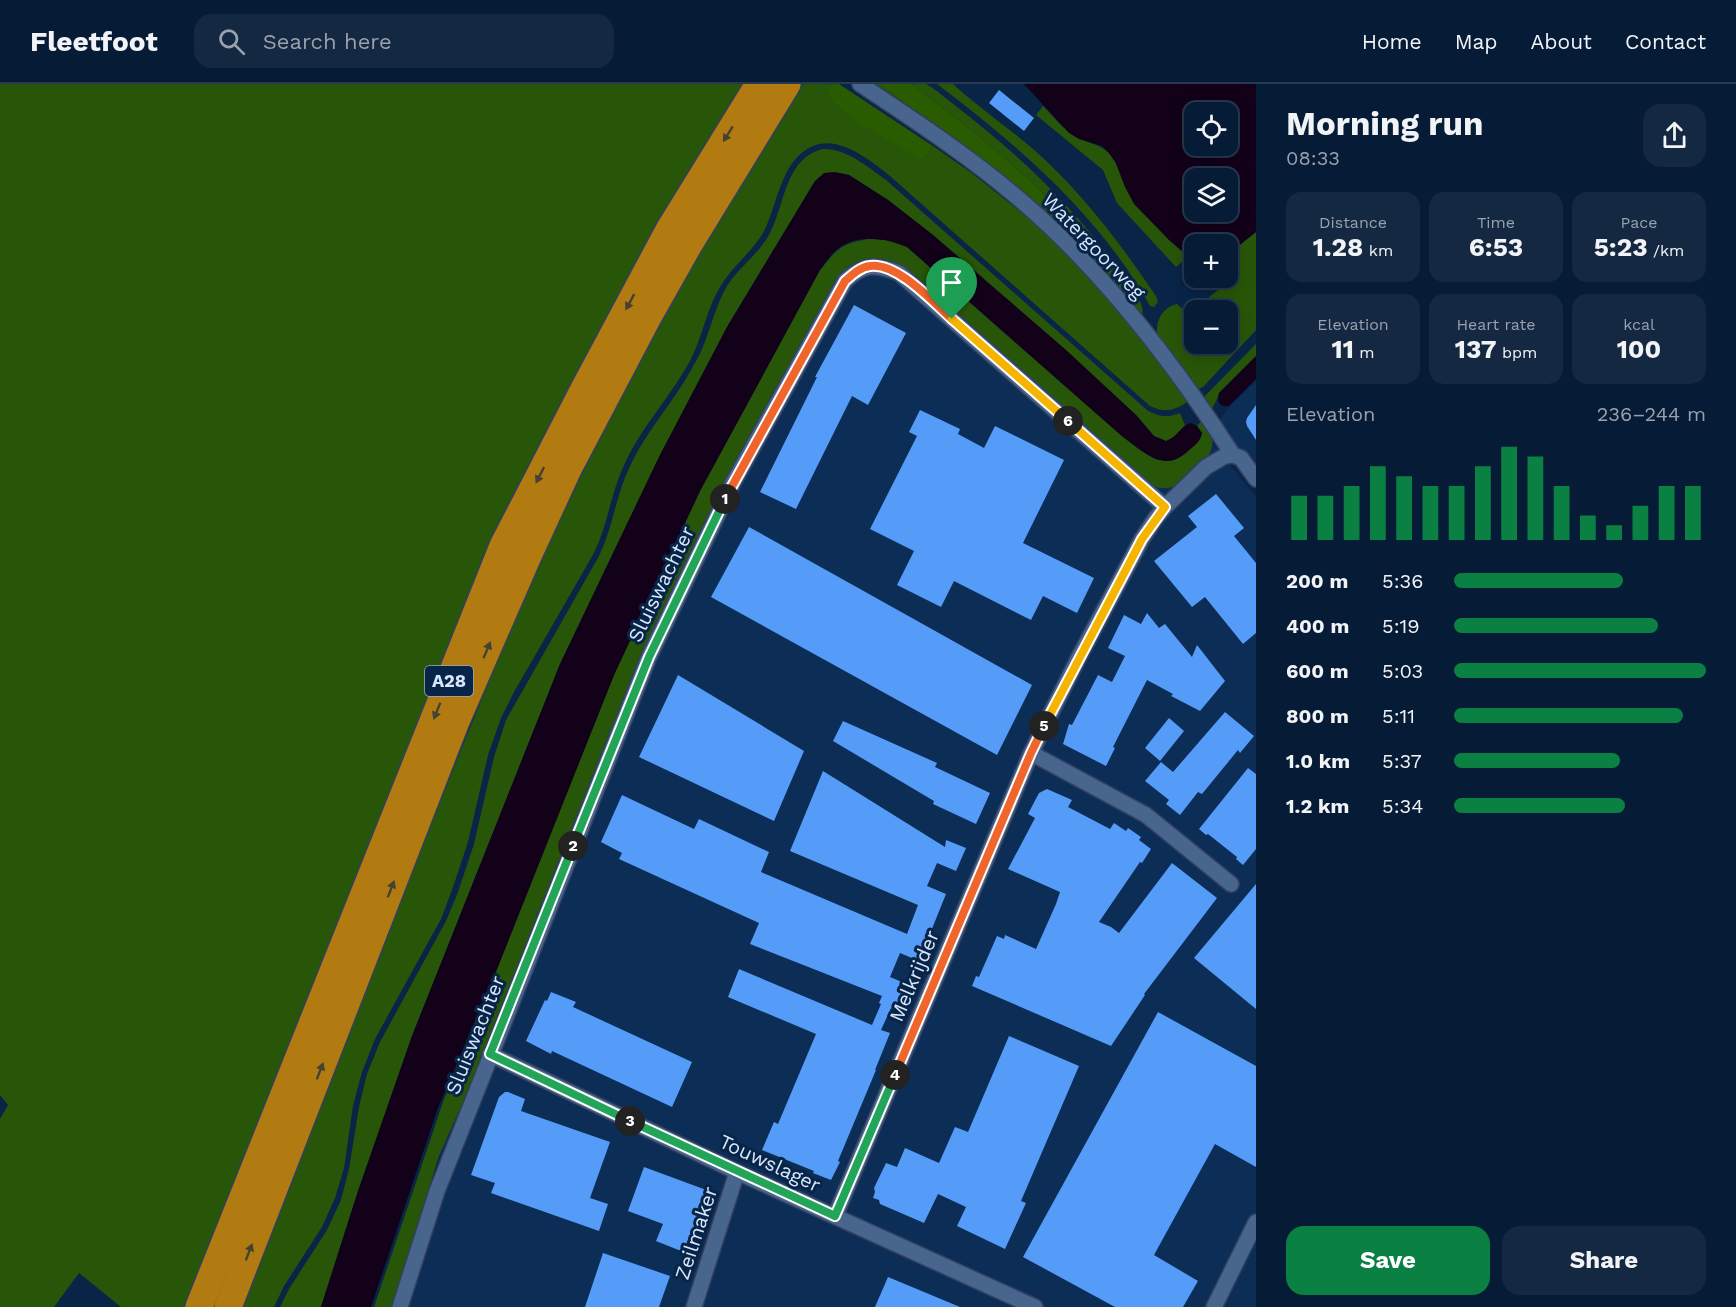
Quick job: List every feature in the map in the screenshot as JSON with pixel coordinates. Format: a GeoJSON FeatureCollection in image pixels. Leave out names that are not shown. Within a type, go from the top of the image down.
{"type":"FeatureCollection","features":[{"type":"Feature","properties":{"kind":"highway","name":"A28"},"geometry":{"type":"LineString","coordinates":[[199,1307],[503,546],[669,230],[759,84]]}},
{"type":"Feature","properties":{"kind":"highway","name":"A28"},"geometry":{"type":"LineString","coordinates":[[228,1307],[456,722],[527,558],[568,470],[648,315],[787,84]]}},
{"type":"Feature","properties":{"kind":"street","name":"Watergoorweg"},"geometry":{"type":"LineString","coordinates":[[860,84],[979,166],[1019,198],[1062,238],[1141,326],[1233,455],[1240,459],[1256,479]]}},
{"type":"Feature","properties":{"kind":"street","name":"Sluiswachter"},"geometry":{"type":"LineString","coordinates":[[400,1307],[436,1191],[654,646],[733,483],[845,281],[868,266],[886,268],[899,273],[1165,507]]}},
{"type":"Feature","properties":{"kind":"street","name":"Melkrijder"},"geometry":{"type":"LineString","coordinates":[[835,1216],[1031,753],[1137,548],[1165,507],[1206,467],[1225,456],[1233,455]]}},
{"type":"Feature","properties":{"kind":"street"},"geometry":{"type":"LineString","coordinates":[[1031,753],[1146,814],[1231,884]]}},
{"type":"Feature","properties":{"kind":"street","name":"Touwslager"},"geometry":{"type":"LineString","coordinates":[[490,1054],[737,1172],[1035,1307]]}},
{"type":"Feature","properties":{"kind":"street","name":"Zeilmaker"},"geometry":{"type":"LineString","coordinates":[[694,1307],[737,1172]]}},
{"type":"Feature","properties":{"kind":"street"},"geometry":{"type":"LineString","coordinates":[[1214,1307],[1256,1222]]}},
{"type":"Feature","properties":{"kind":"shaded area"},"geometry":{"type":"Polygon","coordinates":[[[1024,84],[1256,84],[1256,232],[1238,246],[1238,234],[1184,234],[1184,253],[1134,204],[1115,161],[1108,152],[1102,146],[1079,139],[1069,133],[1024,84]]]}},
{"type":"Feature","properties":{"kind":"shaded area"},"geometry":{"type":"Polygon","coordinates":[[[824,173],[849,175],[888,200],[933,235],[1067,351],[1136,415],[1154,436],[1166,441],[1191,423],[1197,426],[1202,433],[1200,439],[1179,458],[1171,461],[1162,461],[1146,454],[1123,437],[907,247],[889,241],[861,239],[843,245],[835,251],[820,270],[700,491],[614,675],[494,977],[438,1108],[371,1307],[321,1307],[358,1191],[412,1036],[560,664],[659,457],[727,327],[815,181],[824,173]]]}},
{"type":"Feature","properties":{"kind":"shaded area"},"geometry":{"type":"Polygon","coordinates":[[[896,253],[1134,452],[1208,438],[1256,497],[1256,1307],[396,1307],[441,1152],[503,1012],[589,765],[834,261],[896,253]]]}},
{"type":"Feature","properties":{"kind":"shaded area"},"geometry":{"type":"Polygon","coordinates":[[[1256,356],[1256,379],[1229,406],[1221,405],[1219,393],[1256,356]]]}},
{"type":"Feature","properties":{"kind":"shaded area"},"geometry":{"type":"Polygon","coordinates":[[[1256,381],[1256,471],[1234,444],[1220,420],[1230,406],[1256,381]]]}},
{"type":"Feature","properties":{"kind":"green space"},"geometry":{"type":"Polygon","coordinates":[[[0,84],[744,84],[635,265],[537,452],[189,1307],[121,1307],[79,1273],[54,1307],[0,1307],[0,1119],[8,1105],[0,1095],[0,84]]]}},
{"type":"Feature","properties":{"kind":"green space"},"geometry":{"type":"Polygon","coordinates":[[[803,84],[832,84],[826,93],[925,157],[933,146],[973,174],[1056,240],[1125,314],[1187,402],[1169,410],[1160,410],[1150,406],[890,176],[864,157],[844,146],[823,143],[813,146],[794,160],[782,182],[762,235],[727,276],[717,293],[691,359],[632,449],[620,474],[594,553],[501,718],[488,755],[468,842],[441,919],[375,1039],[362,1072],[353,1106],[344,1168],[335,1198],[322,1227],[284,1286],[274,1307],[241,1307],[462,748],[550,542],[599,439],[653,335],[711,233],[803,84]]]}},
{"type":"Feature","properties":{"kind":"green space"},"geometry":{"type":"Polygon","coordinates":[[[832,84],[839,84],[933,146],[925,157],[920,158],[870,130],[846,113],[826,93],[832,84]]]}},
{"type":"Feature","properties":{"kind":"green space"},"geometry":{"type":"Polygon","coordinates":[[[869,84],[877,84],[992,166],[1046,211],[1096,261],[1100,250],[1031,181],[978,135],[912,84],[926,84],[999,141],[1044,182],[1085,226],[1132,287],[1141,303],[1143,313],[1141,314],[1098,271],[869,84]]]}},
{"type":"Feature","properties":{"kind":"green space"},"geometry":{"type":"Polygon","coordinates":[[[877,84],[912,84],[978,135],[1031,181],[1100,251],[1096,261],[1046,211],[992,166],[877,84]]]}},
{"type":"Feature","properties":{"kind":"green space"},"geometry":{"type":"Polygon","coordinates":[[[937,84],[953,84],[1032,148],[1067,182],[1114,237],[1156,296],[1158,302],[1154,307],[1150,306],[1130,273],[1107,242],[1056,184],[998,132],[937,84]]]}},
{"type":"Feature","properties":{"kind":"green space"},"geometry":{"type":"Polygon","coordinates":[[[1043,106],[1076,137],[1108,152],[1169,240],[1184,253],[1184,260],[1176,267],[1117,203],[1103,170],[1036,115],[1043,106]]]}},
{"type":"Feature","properties":{"kind":"green space"},"geometry":{"type":"Polygon","coordinates":[[[823,149],[848,155],[886,180],[1147,410],[1163,416],[1180,413],[1185,425],[1175,437],[1166,441],[1154,436],[1136,415],[1067,351],[933,235],[888,200],[849,175],[834,172],[815,181],[727,327],[659,457],[560,664],[412,1036],[358,1191],[321,1307],[280,1307],[327,1230],[341,1200],[367,1074],[380,1042],[446,921],[458,892],[474,844],[494,757],[506,720],[599,556],[621,488],[636,453],[696,361],[724,292],[770,233],[793,172],[810,154],[823,149]]]}},
{"type":"Feature","properties":{"kind":"green space"},"geometry":{"type":"Polygon","coordinates":[[[1256,232],[1256,330],[1238,349],[1238,300],[1206,300],[1221,288],[1238,288],[1238,246],[1256,232]]]}},
{"type":"Feature","properties":{"kind":"green space"},"geometry":{"type":"Polygon","coordinates":[[[869,239],[888,240],[907,247],[1123,437],[1146,454],[1162,461],[1179,458],[1199,441],[1202,433],[1197,426],[1203,419],[1212,436],[1210,453],[1199,470],[1183,482],[1167,488],[1151,485],[908,273],[895,265],[872,259],[857,262],[846,271],[834,285],[748,442],[682,573],[604,747],[537,915],[492,1037],[439,1156],[392,1307],[374,1307],[443,1102],[614,675],[700,491],[820,270],[841,248],[869,239]]]}},
{"type":"Feature","properties":{"kind":"green space"},"geometry":{"type":"Polygon","coordinates":[[[1177,304],[1184,310],[1184,354],[1234,354],[1204,386],[1196,391],[1158,337],[1157,326],[1160,316],[1167,308],[1177,304]]]}},
{"type":"Feature","properties":{"kind":"green space"},"geometry":{"type":"Polygon","coordinates":[[[1256,344],[1256,356],[1219,393],[1212,409],[1204,397],[1256,344]]]}},
{"type":"Feature","properties":{"kind":"building"},"geometry":{"type":"Polygon","coordinates":[[[999,90],[1034,118],[1024,131],[989,103],[999,90]]]}},
{"type":"Feature","properties":{"kind":"building"},"geometry":{"type":"Polygon","coordinates":[[[854,305],[906,333],[868,405],[852,396],[796,509],[760,492],[817,377],[815,377],[854,305]]]}},
{"type":"Feature","properties":{"kind":"building"},"geometry":{"type":"Polygon","coordinates":[[[1256,405],[1256,440],[1246,422],[1256,405]]]}},
{"type":"Feature","properties":{"kind":"building"},"geometry":{"type":"Polygon","coordinates":[[[920,410],[960,429],[958,434],[984,448],[995,426],[1064,460],[1023,543],[1094,578],[1077,613],[1043,596],[1031,620],[954,581],[941,607],[897,585],[914,551],[870,529],[917,436],[909,432],[920,410]]]}},
{"type":"Feature","properties":{"kind":"building"},"geometry":{"type":"Polygon","coordinates":[[[1216,494],[1244,528],[1234,536],[1256,563],[1256,633],[1243,644],[1205,597],[1192,607],[1154,561],[1197,527],[1188,516],[1216,494]]]}},
{"type":"Feature","properties":{"kind":"building"},"geometry":{"type":"Polygon","coordinates":[[[749,527],[1032,685],[997,755],[711,597],[749,527]]]}},
{"type":"Feature","properties":{"kind":"building"},"geometry":{"type":"Polygon","coordinates":[[[1147,613],[1159,628],[1165,624],[1192,657],[1197,645],[1225,681],[1200,711],[1147,680],[1113,747],[1115,748],[1106,766],[1063,744],[1069,724],[1072,725],[1098,675],[1112,682],[1125,656],[1108,648],[1124,615],[1141,624],[1147,613]]]}},
{"type":"Feature","properties":{"kind":"building"},"geometry":{"type":"Polygon","coordinates":[[[678,675],[804,751],[774,821],[639,757],[678,675]]]}},
{"type":"Feature","properties":{"kind":"building"},"geometry":{"type":"Polygon","coordinates":[[[1225,712],[1254,736],[1240,753],[1238,750],[1202,794],[1198,792],[1180,815],[1166,804],[1169,800],[1145,781],[1161,762],[1173,772],[1225,712]]]}},
{"type":"Feature","properties":{"kind":"building"},"geometry":{"type":"Polygon","coordinates":[[[1169,718],[1184,731],[1160,761],[1145,748],[1169,718]]]}},
{"type":"Feature","properties":{"kind":"building"},"geometry":{"type":"Polygon","coordinates":[[[843,721],[937,763],[935,767],[990,793],[976,824],[933,804],[934,801],[833,741],[843,721]]]}},
{"type":"Feature","properties":{"kind":"building"},"geometry":{"type":"Polygon","coordinates":[[[1248,768],[1256,774],[1256,849],[1243,865],[1236,859],[1237,857],[1199,829],[1248,768]]]}},
{"type":"Feature","properties":{"kind":"building"},"geometry":{"type":"Polygon","coordinates":[[[823,771],[945,847],[946,840],[966,848],[956,871],[937,863],[927,886],[946,894],[919,961],[900,953],[890,977],[909,985],[899,1011],[891,1008],[881,1030],[890,1033],[831,1180],[762,1150],[774,1122],[778,1124],[816,1034],[728,997],[739,969],[872,1025],[882,996],[750,944],[759,923],[619,859],[622,853],[601,842],[622,795],[694,829],[699,819],[769,852],[761,872],[907,934],[918,905],[790,851],[823,771]]]}},
{"type":"Feature","properties":{"kind":"building"},"geometry":{"type":"Polygon","coordinates":[[[1047,789],[1072,800],[1068,807],[1110,829],[1114,823],[1126,831],[1128,828],[1141,837],[1139,840],[1151,849],[1099,922],[1119,933],[1172,863],[1217,898],[1144,994],[1111,1046],[972,986],[976,976],[979,977],[997,936],[1004,939],[1005,935],[1036,949],[1056,904],[1060,892],[1008,869],[1035,818],[1028,814],[1039,793],[1047,789]]]}},
{"type":"Feature","properties":{"kind":"building"},"geometry":{"type":"Polygon","coordinates":[[[1256,884],[1256,1009],[1194,958],[1256,884]]]}},
{"type":"Feature","properties":{"kind":"building"},"geometry":{"type":"Polygon","coordinates":[[[551,992],[576,1002],[573,1007],[692,1062],[672,1107],[526,1041],[551,992]]]}},
{"type":"Feature","properties":{"kind":"building"},"geometry":{"type":"Polygon","coordinates":[[[1158,1012],[1256,1066],[1256,1167],[1215,1144],[1154,1255],[1198,1281],[1183,1307],[1115,1307],[1023,1257],[1158,1012]]]}},
{"type":"Feature","properties":{"kind":"building"},"geometry":{"type":"Polygon","coordinates":[[[1009,1036],[1079,1066],[1021,1201],[1026,1203],[1005,1249],[957,1226],[966,1207],[938,1194],[924,1223],[880,1204],[879,1200],[873,1198],[874,1188],[886,1163],[897,1167],[905,1148],[939,1163],[955,1127],[968,1132],[1009,1036]]]}},
{"type":"Feature","properties":{"kind":"building"},"geometry":{"type":"Polygon","coordinates":[[[505,1092],[525,1099],[521,1111],[610,1142],[590,1198],[608,1204],[599,1231],[491,1193],[495,1183],[471,1175],[499,1097],[505,1092]]]}},
{"type":"Feature","properties":{"kind":"building"},"geometry":{"type":"Polygon","coordinates":[[[644,1167],[711,1193],[713,1198],[691,1255],[656,1241],[663,1224],[628,1211],[644,1167]]]}},
{"type":"Feature","properties":{"kind":"building"},"geometry":{"type":"Polygon","coordinates":[[[603,1253],[670,1276],[659,1307],[585,1307],[603,1253]]]}},
{"type":"Feature","properties":{"kind":"building"},"geometry":{"type":"Polygon","coordinates":[[[888,1277],[960,1307],[875,1307],[888,1277]]]}},
{"type":"Feature","properties":{"kind":"route"},"geometry":{"type":"LineString","coordinates":[[868,266],[886,268],[899,273],[952,319],[1165,507],[1142,539],[1031,753],[835,1216],[737,1172],[490,1054],[649,657],[733,483],[845,281],[868,266]]}}]}
